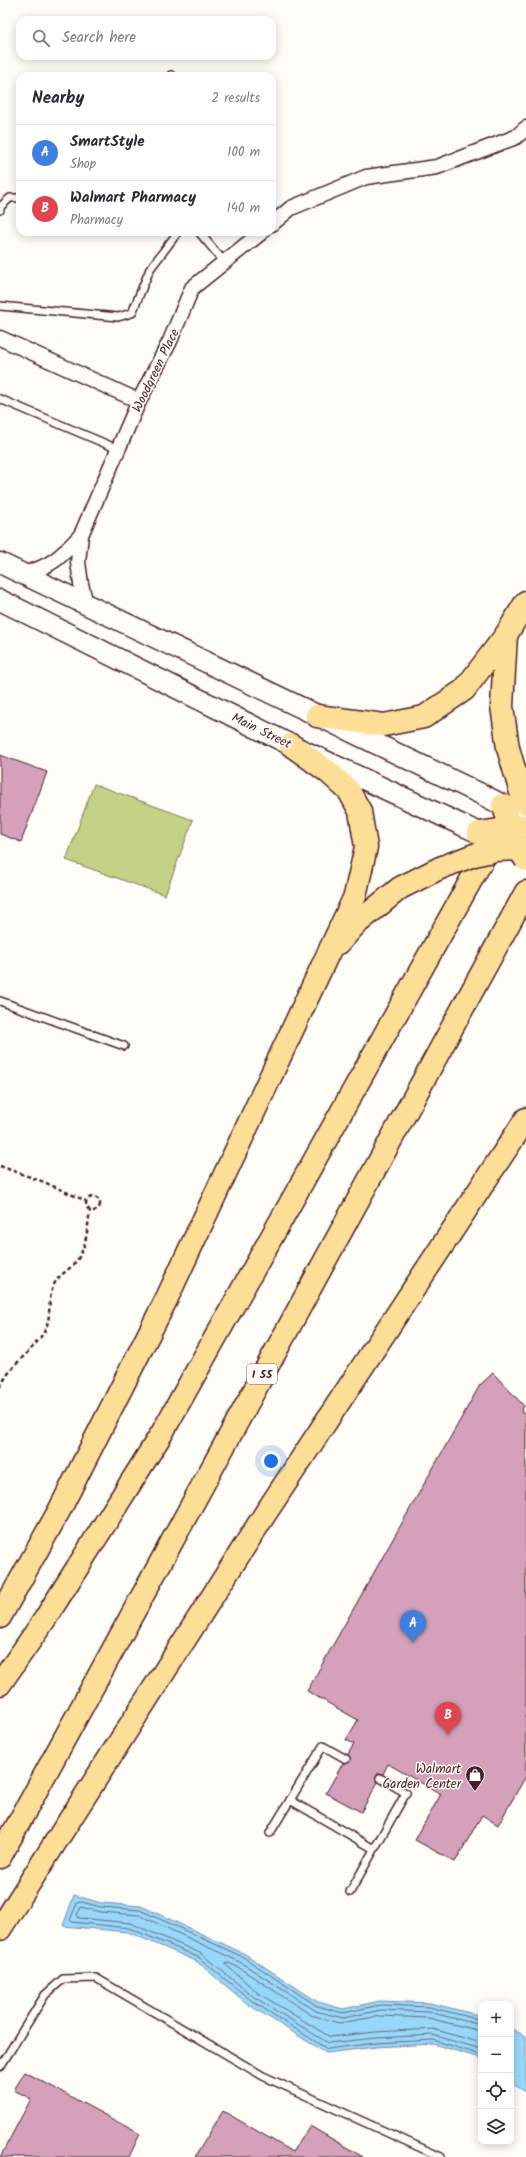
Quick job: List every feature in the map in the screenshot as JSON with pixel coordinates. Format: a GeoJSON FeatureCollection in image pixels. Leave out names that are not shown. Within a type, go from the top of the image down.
{"type":"FeatureCollection","features":[{"type":"Feature","properties":{"kind":"highway"},"geometry":{"type":"LineString","coordinates":[[317,716],[384,725],[424,717],[464,690],[506,635],[526,602]]}},
{"type":"Feature","properties":{"kind":"highway"},"geometry":{"type":"LineString","coordinates":[[506,635],[502,706],[508,748],[522,796],[526,803]]}},
{"type":"Feature","properties":{"kind":"highway"},"geometry":{"type":"LineString","coordinates":[[0,1618],[60,1509],[166,1300],[354,896],[366,847],[360,811],[349,791],[327,771],[291,745]]}},
{"type":"Feature","properties":{"kind":"highway"},"geometry":{"type":"LineString","coordinates":[[0,1684],[45,1618],[162,1433],[526,782]]}},
{"type":"Feature","properties":{"kind":"highway"},"geometry":{"type":"LineString","coordinates":[[323,962],[354,925],[394,892],[440,868],[474,855],[496,850],[524,854],[522,824],[503,805]]}},
{"type":"Feature","properties":{"kind":"highway"},"geometry":{"type":"LineString","coordinates":[[472,829],[522,824]]}},
{"type":"Feature","properties":{"kind":"highway","name":"I 55"},"geometry":{"type":"LineString","coordinates":[[0,1857],[526,892]]}},
{"type":"Feature","properties":{"kind":"highway"},"geometry":{"type":"LineString","coordinates":[[0,1929],[265,1514],[526,1120]]}},
{"type":"Feature","properties":{"kind":"main road"},"geometry":{"type":"LineString","coordinates":[[0,563],[503,805]]}},
{"type":"Feature","properties":{"kind":"main road","name":"Main Street"},"geometry":{"type":"LineString","coordinates":[[0,600],[291,745],[524,854]]}},
{"type":"Feature","properties":{"kind":"street"},"geometry":{"type":"LineString","coordinates":[[276,221],[291,208],[366,177],[437,167],[516,138],[526,128]]}},
{"type":"Feature","properties":{"kind":"street","name":"Woodgreen Place"},"geometry":{"type":"LineString","coordinates":[[86,604],[78,562],[81,535],[139,400],[170,341],[192,288],[257,236]]}},
{"type":"Feature","properties":{"kind":"street"},"geometry":{"type":"LineString","coordinates":[[0,338],[139,400]]}},
{"type":"Feature","properties":{"kind":"street","name":"Woodgreen Place"},"geometry":{"type":"LineString","coordinates":[[23,574],[39,570],[52,563],[81,535]]}},
{"type":"Feature","properties":{"kind":"lane"},"geometry":{"type":"LineString","coordinates":[[0,210],[0,207],[10,198],[16,198]]}},
{"type":"Feature","properties":{"kind":"lane"},"geometry":{"type":"LineString","coordinates":[[0,306],[118,317],[132,313],[150,269],[175,236]]}},
{"type":"Feature","properties":{"kind":"lane"},"geometry":{"type":"LineString","coordinates":[[202,236],[225,263]]}},
{"type":"Feature","properties":{"kind":"lane"},"geometry":{"type":"LineString","coordinates":[[0,399],[118,449]]}},
{"type":"Feature","properties":{"kind":"lane"},"geometry":{"type":"LineString","coordinates":[[0,1001],[124,1046]]}},
{"type":"Feature","properties":{"kind":"lane"},"geometry":{"type":"LineString","coordinates":[[270,1833],[323,1746],[346,1759]]}},
{"type":"Feature","properties":{"kind":"lane"},"geometry":{"type":"LineString","coordinates":[[350,1892],[406,1793],[380,1778]]}},
{"type":"Feature","properties":{"kind":"lane"},"geometry":{"type":"LineString","coordinates":[[290,1800],[374,1849]]}},
{"type":"Feature","properties":{"kind":"lane"},"geometry":{"type":"LineString","coordinates":[[0,2067],[46,1995],[63,1979],[96,1978],[263,2076],[441,2157]]}},
{"type":"Feature","properties":{"kind":"path"},"geometry":{"type":"LineString","coordinates":[[0,1166],[44,1182],[86,1202]]}},
{"type":"Feature","properties":{"kind":"path"},"geometry":{"type":"LineString","coordinates":[[86,1202],[91,1197],[94,1197],[100,1202],[98,1209],[90,1210]]}},
{"type":"Feature","properties":{"kind":"path"},"geometry":{"type":"LineString","coordinates":[[0,1387],[8,1371],[45,1331],[53,1287],[61,1274],[73,1265],[84,1246],[90,1210],[87,1208],[86,1202]]}},
{"type":"Feature","properties":{"kind":"green space"},"geometry":{"type":"Polygon","coordinates":[[[94,784],[193,820],[165,895],[66,860],[94,784]]]}},
{"type":"Feature","properties":{"kind":"water"},"geometry":{"type":"Polygon","coordinates":[[[74,1895],[101,1903],[141,1906],[245,1954],[318,2002],[343,2009],[380,2001],[430,2003],[478,2016],[478,2058],[433,2044],[376,2047],[326,2053],[249,2005],[196,1961],[128,1932],[63,1926],[74,1895]]]}},
{"type":"Feature","properties":{"kind":"water"},"geometry":{"type":"Polygon","coordinates":[[[514,2030],[526,2036],[526,2092],[514,2085],[514,2030]]]}},
{"type":"Feature","properties":{"kind":"building"},"geometry":{"type":"Polygon","coordinates":[[[0,755],[47,772],[21,842],[0,834],[0,755]]]}},
{"type":"Feature","properties":{"kind":"building"},"geometry":{"type":"Polygon","coordinates":[[[493,1373],[524,1406],[521,1412],[526,1415],[526,1776],[498,1825],[482,1815],[455,1862],[415,1840],[441,1794],[388,1764],[383,1774],[378,1774],[376,1776],[378,1782],[361,1812],[326,1793],[343,1763],[346,1764],[350,1761],[348,1754],[354,1744],[346,1740],[358,1720],[307,1691],[480,1385],[493,1373]]]}},
{"type":"Feature","properties":{"kind":"building"},"geometry":{"type":"Polygon","coordinates":[[[25,2072],[140,2134],[129,2157],[0,2157],[31,2099],[14,2090],[25,2072]]]}},
{"type":"Feature","properties":{"kind":"building"},"geometry":{"type":"Polygon","coordinates":[[[223,2111],[293,2152],[310,2126],[363,2157],[195,2157],[223,2111]]]}},
{"type":"Feature","properties":{"kind":"place","name":"SmartStyle"},"geometry":{"type":"Point","coordinates":[413,1643]}},
{"type":"Feature","properties":{"kind":"place","name":"Walmart Pharmacy"},"geometry":{"type":"Point","coordinates":[448,1735]}},
{"type":"Feature","properties":{"kind":"place","name":"Walmart Garden Center"},"geometry":{"type":"Point","coordinates":[475,1792]}}]}
